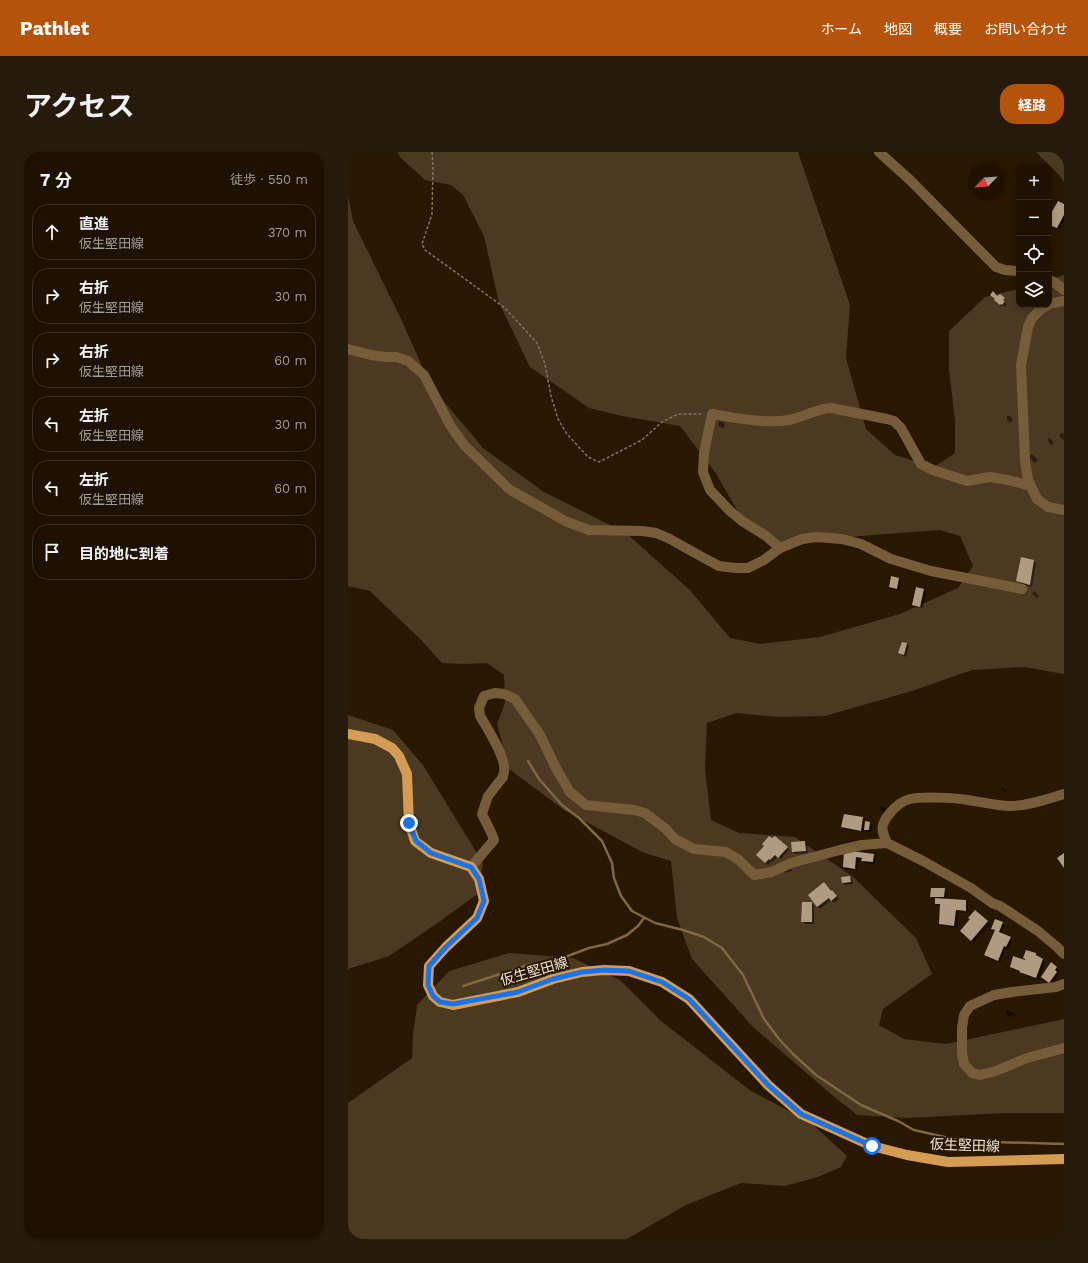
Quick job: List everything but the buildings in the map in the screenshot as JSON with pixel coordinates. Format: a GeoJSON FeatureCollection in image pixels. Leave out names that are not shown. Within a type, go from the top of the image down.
{"type":"FeatureCollection","features":[{"type":"Feature","properties":{"kind":"main road"},"geometry":{"type":"LineString","coordinates":[[348,734],[376,739],[392,748],[399,756],[407,774],[409,823],[416,841],[431,853],[471,867]]}},
{"type":"Feature","properties":{"kind":"main road","name":"仮生堅田線"},"geometry":{"type":"LineString","coordinates":[[471,867],[479,879],[484,901],[477,918],[446,947],[429,966],[428,985],[433,996],[440,1002],[453,1004],[518,992],[553,979],[582,972],[604,970],[629,971],[662,982],[689,999],[768,1085],[801,1114],[872,1146],[907,1155],[948,1162],[1064,1159]]}},
{"type":"Feature","properties":{"kind":"street"},"geometry":{"type":"LineString","coordinates":[[880,152],[910,180],[996,267],[1005,270],[1016,271]]}},
{"type":"Feature","properties":{"kind":"street"},"geometry":{"type":"LineString","coordinates":[[1052,281],[1064,290]]}},
{"type":"Feature","properties":{"kind":"street"},"geometry":{"type":"LineString","coordinates":[[1052,304],[1064,301]]}},
{"type":"Feature","properties":{"kind":"street"},"geometry":{"type":"LineString","coordinates":[[1043,308],[1032,318],[1028,327],[1021,365],[1026,461],[1028,480],[1037,499],[1048,507],[1064,510]]}},
{"type":"Feature","properties":{"kind":"street"},"geometry":{"type":"LineString","coordinates":[[348,349],[371,355],[396,357],[408,361],[424,376],[450,425],[464,445],[509,489],[567,522],[589,530],[642,531],[656,533],[719,566],[735,568],[748,568],[764,560],[780,548],[802,539],[816,537],[842,540],[861,544],[891,559],[931,571],[1022,589]]}},
{"type":"Feature","properties":{"kind":"street"},"geometry":{"type":"LineString","coordinates":[[780,548],[766,536],[736,516],[710,490],[703,472],[704,453],[712,414],[772,422],[791,420],[822,408],[831,408],[887,420],[894,422],[900,428],[921,464],[927,467],[967,481],[990,477],[1031,486]]}},
{"type":"Feature","properties":{"kind":"street"},"geometry":{"type":"LineString","coordinates":[[471,867],[494,840],[482,814],[488,796],[503,777],[504,773],[504,762],[480,716],[480,708],[484,696],[495,693],[504,694],[515,699],[540,736],[570,792],[586,805],[634,810],[645,813],[666,829],[675,839],[694,849],[726,852],[739,860],[754,875],[766,873],[792,863],[840,850],[862,845],[887,844],[923,861],[1000,906],[1038,931],[1064,954]]}},
{"type":"Feature","properties":{"kind":"street"},"geometry":{"type":"LineString","coordinates":[[887,844],[882,833],[884,820],[894,807],[909,799],[927,798],[967,800],[999,806],[1013,806],[1032,803],[1064,794]]}},
{"type":"Feature","properties":{"kind":"street"},"geometry":{"type":"LineString","coordinates":[[1064,984],[1056,987],[994,995],[970,1006],[964,1015],[962,1053],[964,1064],[972,1073],[980,1075],[996,1071],[1027,1058],[1064,1048]]}},
{"type":"Feature","properties":{"kind":"path"},"geometry":{"type":"LineString","coordinates":[[432,152],[434,166],[432,214],[422,244],[424,250],[505,308],[537,343],[545,364],[551,396],[558,419],[567,434],[588,457],[599,462],[604,460],[642,440],[662,422],[678,414],[712,414]]}},
{"type":"Feature","properties":{"kind":"shaded area"},"geometry":{"type":"Polygon","coordinates":[[[397,152],[798,152],[850,305],[846,358],[866,429],[895,455],[934,467],[955,453],[955,421],[949,370],[949,331],[985,297],[1016,290],[1016,308],[1052,308],[1052,280],[1064,275],[1064,674],[1024,667],[972,670],[915,690],[825,716],[778,717],[737,713],[707,723],[705,769],[711,820],[739,833],[795,837],[852,876],[916,938],[932,974],[883,1009],[879,1025],[904,1039],[946,1044],[1064,1019],[1064,1113],[1006,1113],[907,1118],[857,1115],[754,1028],[692,959],[677,918],[671,861],[642,852],[564,810],[509,769],[497,724],[505,703],[504,675],[487,663],[442,663],[420,639],[370,591],[348,586],[348,196],[353,221],[401,319],[431,386],[483,448],[544,492],[626,533],[690,590],[730,638],[760,644],[820,637],[900,614],[958,588],[973,566],[960,536],[940,530],[860,536],[782,547],[744,522],[715,472],[680,426],[622,416],[589,408],[530,367],[499,303],[484,236],[463,195],[451,185],[425,180],[400,157],[397,152]]]}},
{"type":"Feature","properties":{"kind":"shaded area"},"geometry":{"type":"Polygon","coordinates":[[[1036,152],[1064,152],[1064,182],[1052,168],[1052,164],[1048,164],[1036,152]]]}},
{"type":"Feature","properties":{"kind":"shaded area"},"geometry":{"type":"Polygon","coordinates":[[[348,715],[393,730],[423,765],[483,863],[479,893],[389,956],[348,969],[348,715]]]}},
{"type":"Feature","properties":{"kind":"shaded area"},"geometry":{"type":"Polygon","coordinates":[[[509,953],[573,958],[620,980],[661,1021],[751,1091],[810,1122],[847,1156],[841,1167],[818,1177],[785,1186],[741,1183],[686,1205],[627,1239],[348,1239],[348,1103],[412,1058],[417,1005],[449,971],[509,953]]]}},
{"type":"Feature","properties":{"kind":"waterway"},"geometry":{"type":"LineString","coordinates":[[528,761],[539,779],[562,805],[579,818],[602,841],[612,863],[614,878],[621,896],[632,911],[655,923],[704,937],[722,948],[743,975],[764,1019],[779,1039],[816,1075],[861,1105],[898,1121],[914,1130],[962,1141],[1064,1144]]}},
{"type":"Feature","properties":{"kind":"waterway"},"geometry":{"type":"LineString","coordinates":[[463,986],[528,965],[557,960],[589,948],[607,944],[627,935],[638,926],[644,918]]}},
{"type":"Feature","properties":{"kind":"route"},"geometry":{"type":"LineString","coordinates":[[409,823],[416,841],[431,853],[471,867],[479,879],[484,901],[477,918],[446,947],[429,966],[428,985],[433,996],[440,1002],[453,1004],[518,992],[553,979],[582,972],[604,970],[629,971],[662,982],[689,999],[768,1085],[801,1114],[872,1146]]}}]}
